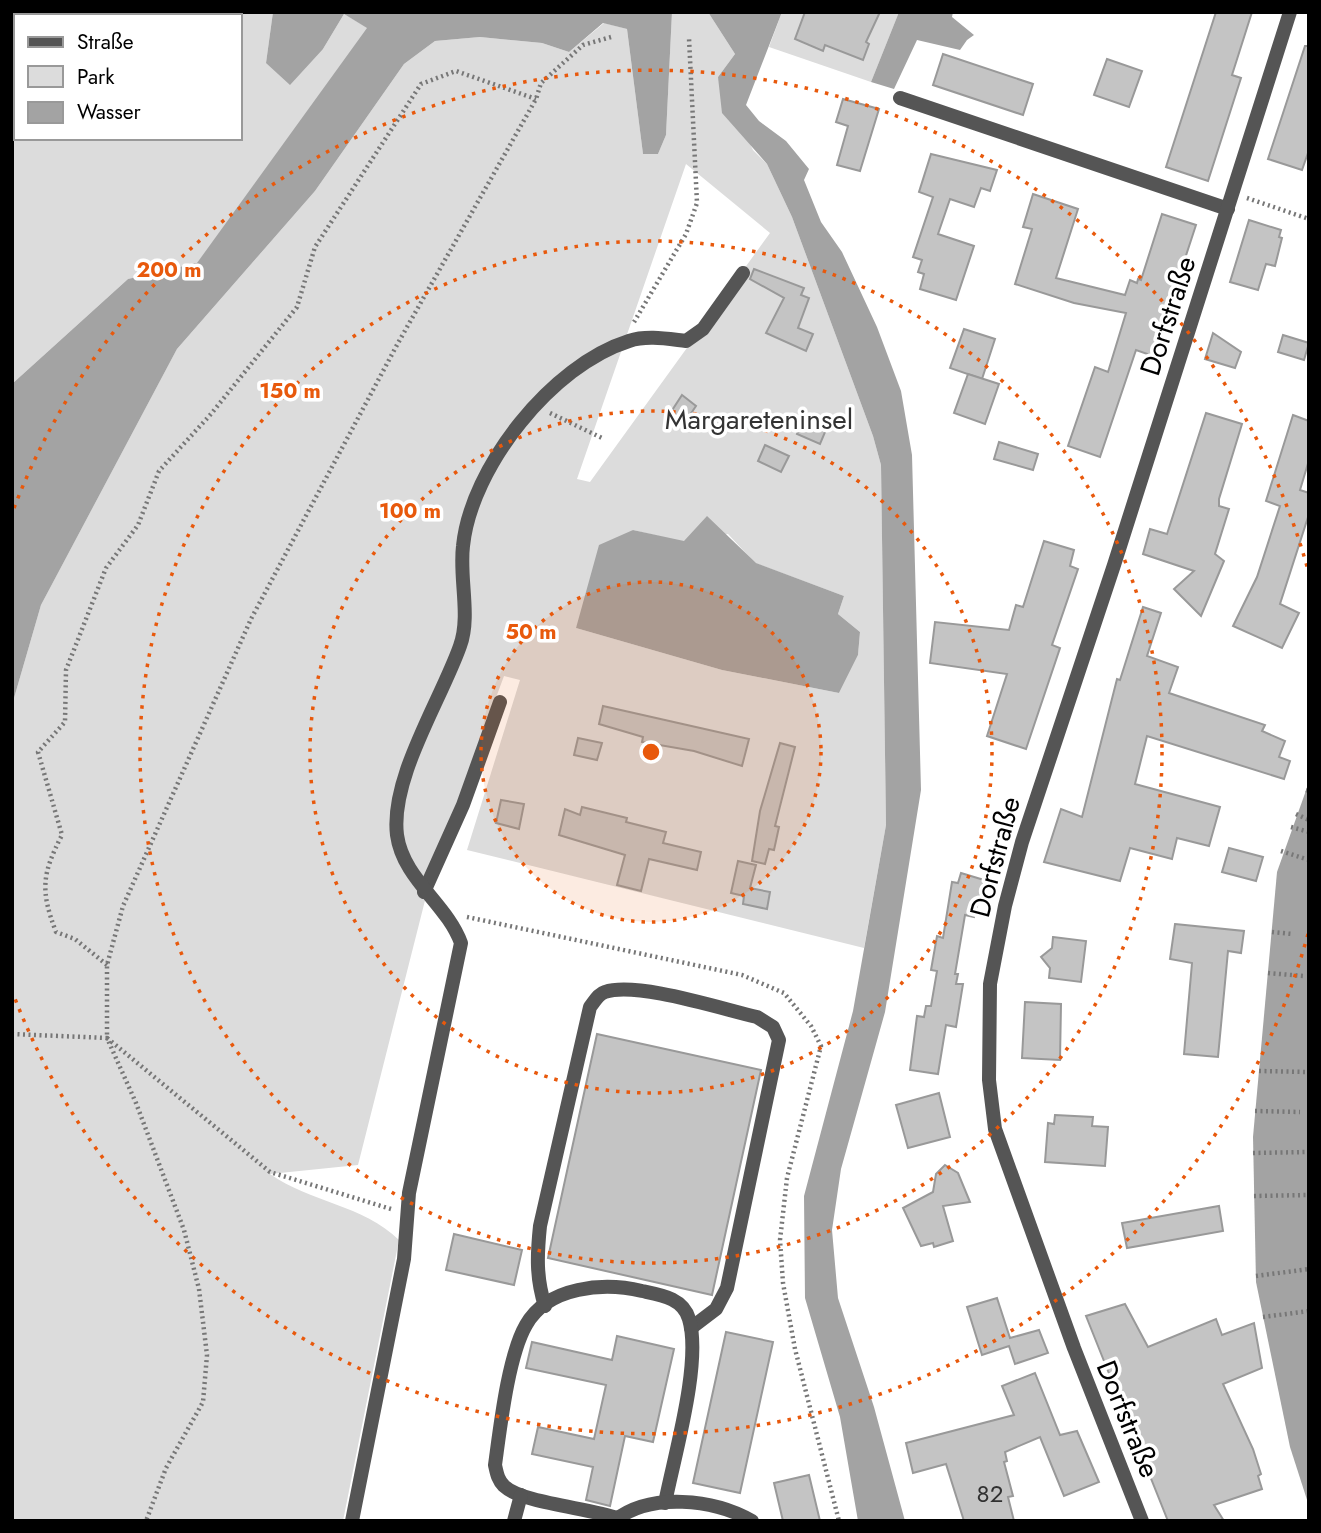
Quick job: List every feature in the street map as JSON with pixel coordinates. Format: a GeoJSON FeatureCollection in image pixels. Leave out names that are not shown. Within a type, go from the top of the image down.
{"type":"FeatureCollection","features":[{"type":"Feature","properties":{"kind":"street","name":"Dorfstraße"},"geometry":{"type":"LineString","coordinates":[[1142,1521],[1074,1348],[995,1129],[989,1080],[990,984],[1005,906],[1022,842],[1290,12]]}},
{"type":"Feature","properties":{"kind":"street"},"geometry":{"type":"LineString","coordinates":[[900,98],[1228,209]]}},
{"type":"Feature","properties":{"kind":"street"},"geometry":{"type":"LineString","coordinates":[[352,1521],[404,1259],[409,1193],[461,943],[445,914],[425,892],[404,856],[397,836],[398,807],[412,756],[461,643],[463,544],[472,512],[493,462],[511,432],[534,405],[583,365],[622,344],[659,337],[687,341],[703,329],[743,272]]}},
{"type":"Feature","properties":{"kind":"street"},"geometry":{"type":"LineString","coordinates":[[425,892],[463,806],[500,702]]}},
{"type":"Feature","properties":{"kind":"street"},"geometry":{"type":"LineString","coordinates":[[545,1306],[536,1261],[540,1226],[590,1007],[601,993],[618,988],[639,990],[757,1017],[773,1027],[779,1040],[727,1289],[716,1310],[691,1328]]}},
{"type":"Feature","properties":{"kind":"street"},"geometry":{"type":"LineString","coordinates":[[665,1503],[691,1370],[694,1339],[680,1304],[664,1296],[618,1285],[587,1287],[545,1306],[526,1325],[516,1353],[495,1465],[497,1477],[505,1487],[521,1495],[616,1519],[648,1504],[699,1503],[738,1513],[752,1521]]}},
{"type":"Feature","properties":{"kind":"street"},"geometry":{"type":"LineString","coordinates":[[514,1521],[521,1495]]}},
{"type":"Feature","properties":{"kind":"path"},"geometry":{"type":"LineString","coordinates":[[146,1521],[166,1468],[203,1402],[207,1355],[199,1289],[184,1230],[136,1103],[107,1038],[107,965],[123,906],[251,619],[398,343],[536,99],[541,83],[583,45],[611,37]]}},
{"type":"Feature","properties":{"kind":"path"},"geometry":{"type":"LineString","coordinates":[[622,344],[686,234],[697,203],[689,38]]}},
{"type":"Feature","properties":{"kind":"path"},"geometry":{"type":"LineString","coordinates":[[107,965],[75,939],[56,932],[48,912],[44,890],[45,869],[62,835],[38,752],[65,722],[66,670],[106,568],[138,525],[159,471],[211,414],[297,307],[315,247],[421,84],[456,71],[536,99]]}},
{"type":"Feature","properties":{"kind":"path"},"geometry":{"type":"LineString","coordinates":[[1233,194],[1309,219]]}},
{"type":"Feature","properties":{"kind":"path"},"geometry":{"type":"LineString","coordinates":[[534,405],[602,438]]}},
{"type":"Feature","properties":{"kind":"path"},"geometry":{"type":"LineString","coordinates":[[1296,814],[1309,820]]}},
{"type":"Feature","properties":{"kind":"path"},"geometry":{"type":"LineString","coordinates":[[1291,827],[1309,832]]}},
{"type":"Feature","properties":{"kind":"path"},"geometry":{"type":"LineString","coordinates":[[1281,851],[1309,860]]}},
{"type":"Feature","properties":{"kind":"path"},"geometry":{"type":"LineString","coordinates":[[445,914],[561,934],[742,975],[784,993],[811,1026],[821,1045],[787,1178],[780,1240],[783,1283],[795,1349],[839,1521]]}},
{"type":"Feature","properties":{"kind":"path"},"geometry":{"type":"LineString","coordinates":[[1272,932],[1292,934]]}},
{"type":"Feature","properties":{"kind":"path"},"geometry":{"type":"LineString","coordinates":[[1268,973],[1303,976]]}},
{"type":"Feature","properties":{"kind":"path"},"geometry":{"type":"LineString","coordinates":[[12,1034],[107,1038],[270,1172],[409,1214]]}},
{"type":"Feature","properties":{"kind":"path"},"geometry":{"type":"LineString","coordinates":[[1259,1071],[1309,1072]]}},
{"type":"Feature","properties":{"kind":"path"},"geometry":{"type":"LineString","coordinates":[[1255,1111],[1300,1112]]}},
{"type":"Feature","properties":{"kind":"path"},"geometry":{"type":"LineString","coordinates":[[1253,1153],[1308,1152]]}},
{"type":"Feature","properties":{"kind":"path"},"geometry":{"type":"LineString","coordinates":[[1254,1196],[1307,1195]]}},
{"type":"Feature","properties":{"kind":"path"},"geometry":{"type":"LineString","coordinates":[[1256,1276],[1309,1269]]}},
{"type":"Feature","properties":{"kind":"path"},"geometry":{"type":"LineString","coordinates":[[1263,1317],[1309,1311]]}},
{"type":"Feature","properties":{"kind":"green space"},"geometry":{"type":"Polygon","coordinates":[[[12,12],[273,12],[266,63],[323,49],[344,14],[368,28],[197,264],[128,279],[12,384],[12,12]]]}},
{"type":"Feature","properties":{"kind":"green space","name":"Margareteninsel"},"geometry":{"type":"Polygon","coordinates":[[[672,12],[708,12],[735,54],[718,77],[753,150],[767,164],[792,217],[873,436],[881,465],[886,825],[864,948],[467,850],[520,680],[504,676],[434,865],[358,1165],[270,1174],[302,1191],[369,1219],[399,1240],[343,1521],[12,1521],[12,705],[41,605],[177,349],[315,191],[404,64],[435,41],[480,37],[542,43],[569,52],[604,23],[627,29],[643,154],[658,154],[666,135],[672,12]],[[686,164],[577,479],[590,482],[770,233],[686,164]],[[633,530],[576,628],[722,670],[839,693],[858,655],[860,632],[838,614],[844,596],[755,563],[728,534],[684,542],[633,530]]]}},
{"type":"Feature","properties":{"kind":"green space"},"geometry":{"type":"Polygon","coordinates":[[[782,12],[899,12],[871,82],[769,47],[782,12]]]}},
{"type":"Feature","properties":{"kind":"water"},"geometry":{"type":"Polygon","coordinates":[[[273,12],[672,12],[666,135],[658,154],[643,154],[627,29],[603,23],[569,52],[542,43],[480,37],[435,41],[404,64],[315,191],[177,349],[41,605],[12,705],[12,384],[128,279],[197,263],[367,28],[344,14],[323,49],[290,85],[266,63],[273,12]]]}},
{"type":"Feature","properties":{"kind":"water"},"geometry":{"type":"Polygon","coordinates":[[[708,12],[782,12],[746,105],[759,121],[786,141],[809,169],[804,180],[821,222],[842,252],[877,327],[901,391],[912,455],[921,790],[885,1012],[841,1169],[832,1230],[838,1298],[874,1407],[905,1521],[858,1521],[840,1417],[805,1298],[804,1196],[853,1011],[886,825],[881,465],[873,436],[792,217],[767,164],[722,113],[718,77],[735,54],[708,12]]]}},
{"type":"Feature","properties":{"kind":"water"},"geometry":{"type":"Polygon","coordinates":[[[899,12],[953,12],[952,17],[974,35],[960,50],[917,40],[894,89],[871,82],[899,12]]]}},
{"type":"Feature","properties":{"kind":"water"},"geometry":{"type":"Polygon","coordinates":[[[707,516],[756,563],[844,596],[838,614],[860,632],[858,655],[839,693],[722,670],[576,628],[599,545],[633,530],[684,541],[707,516]]]}},
{"type":"Feature","properties":{"kind":"water"},"geometry":{"type":"Polygon","coordinates":[[[1309,782],[1309,1506],[1290,1447],[1256,1282],[1253,1137],[1277,872],[1309,782]]]}},
{"type":"Feature","properties":{"kind":"building"},"geometry":{"type":"Polygon","coordinates":[[[805,12],[880,12],[866,42],[869,44],[863,60],[825,45],[823,51],[795,39],[805,12]]]}},
{"type":"Feature","properties":{"kind":"building"},"geometry":{"type":"Polygon","coordinates":[[[1216,12],[1252,12],[1232,75],[1241,78],[1208,181],[1166,167],[1216,12]]]}},
{"type":"Feature","properties":{"kind":"building"},"geometry":{"type":"Polygon","coordinates":[[[1305,46],[1309,46],[1309,150],[1302,170],[1268,159],[1305,46]]]}},
{"type":"Feature","properties":{"kind":"building"},"geometry":{"type":"Polygon","coordinates":[[[943,54],[1033,84],[1023,115],[933,85],[943,54]]]}},
{"type":"Feature","properties":{"kind":"building"},"geometry":{"type":"Polygon","coordinates":[[[1107,59],[1142,71],[1129,107],[1094,95],[1107,59]]]}},
{"type":"Feature","properties":{"kind":"building"},"geometry":{"type":"Polygon","coordinates":[[[843,99],[879,109],[860,171],[837,165],[848,126],[836,122],[843,99]]]}},
{"type":"Feature","properties":{"kind":"building"},"geometry":{"type":"Polygon","coordinates":[[[931,154],[997,170],[990,191],[981,188],[974,207],[950,199],[938,234],[974,246],[956,300],[920,289],[924,274],[918,272],[922,260],[913,257],[933,197],[919,192],[931,154]]]}},
{"type":"Feature","properties":{"kind":"building"},"geometry":{"type":"Polygon","coordinates":[[[1033,194],[1078,209],[1056,278],[1125,295],[1130,280],[1137,283],[1138,279],[1141,280],[1162,214],[1196,225],[1153,356],[1136,350],[1100,457],[1068,446],[1095,367],[1108,372],[1126,313],[1074,303],[1015,284],[1032,229],[1023,227],[1033,194]]]}},
{"type":"Feature","properties":{"kind":"building"},"geometry":{"type":"Polygon","coordinates":[[[1249,220],[1281,230],[1279,237],[1282,238],[1275,266],[1266,264],[1258,290],[1230,282],[1249,220]]]}},
{"type":"Feature","properties":{"kind":"building"},"geometry":{"type":"Polygon","coordinates":[[[754,269],[804,288],[801,295],[809,298],[798,328],[813,334],[806,351],[766,333],[784,298],[750,279],[754,269]]]}},
{"type":"Feature","properties":{"kind":"building"},"geometry":{"type":"Polygon","coordinates":[[[964,329],[995,339],[982,379],[950,368],[964,329]]]}},
{"type":"Feature","properties":{"kind":"building"},"geometry":{"type":"Polygon","coordinates":[[[1213,333],[1241,352],[1235,368],[1205,359],[1213,333]]]}},
{"type":"Feature","properties":{"kind":"building"},"geometry":{"type":"Polygon","coordinates":[[[1283,335],[1309,343],[1304,360],[1278,352],[1283,335]]]}},
{"type":"Feature","properties":{"kind":"building"},"geometry":{"type":"Polygon","coordinates":[[[968,374],[999,384],[985,424],[954,413],[968,374]]]}},
{"type":"Feature","properties":{"kind":"building"},"geometry":{"type":"Polygon","coordinates":[[[682,395],[696,406],[683,425],[669,415],[682,395]]]}},
{"type":"Feature","properties":{"kind":"building"},"geometry":{"type":"Polygon","coordinates":[[[1206,413],[1242,424],[1219,499],[1219,506],[1229,509],[1215,554],[1224,561],[1201,616],[1174,589],[1194,571],[1143,554],[1150,529],[1167,534],[1206,413]]]}},
{"type":"Feature","properties":{"kind":"building"},"geometry":{"type":"Polygon","coordinates":[[[805,415],[828,425],[820,444],[797,434],[805,415]]]}},
{"type":"Feature","properties":{"kind":"building"},"geometry":{"type":"Polygon","coordinates":[[[1293,415],[1309,421],[1309,460],[1300,490],[1309,493],[1309,514],[1280,604],[1299,613],[1282,648],[1233,626],[1257,577],[1280,506],[1266,501],[1293,415]]]}},
{"type":"Feature","properties":{"kind":"building"},"geometry":{"type":"Polygon","coordinates":[[[999,442],[1038,454],[1033,470],[994,459],[999,442]]]}},
{"type":"Feature","properties":{"kind":"building"},"geometry":{"type":"Polygon","coordinates":[[[765,445],[789,456],[781,472],[758,461],[765,445]]]}},
{"type":"Feature","properties":{"kind":"building"},"geometry":{"type":"Polygon","coordinates":[[[1044,541],[1074,550],[1070,566],[1078,569],[1052,645],[1060,648],[1026,749],[987,736],[1007,674],[930,663],[935,622],[1009,630],[1016,605],[1023,607],[1044,541]]]}},
{"type":"Feature","properties":{"kind":"building"},"geometry":{"type":"Polygon","coordinates":[[[1143,607],[1161,613],[1147,656],[1178,667],[1169,693],[1265,725],[1262,731],[1285,741],[1279,757],[1290,761],[1284,779],[1147,736],[1135,784],[1220,807],[1209,846],[1177,838],[1172,859],[1130,848],[1120,881],[1044,862],[1061,809],[1082,817],[1117,679],[1120,680],[1143,607]]]}},
{"type":"Feature","properties":{"kind":"building"},"geometry":{"type":"Polygon","coordinates":[[[603,706],[749,739],[742,766],[694,751],[642,742],[643,737],[599,724],[603,706]]]}},
{"type":"Feature","properties":{"kind":"building"},"geometry":{"type":"Polygon","coordinates":[[[578,738],[602,743],[597,760],[574,755],[578,738]]]}},
{"type":"Feature","properties":{"kind":"building"},"geometry":{"type":"Polygon","coordinates":[[[780,743],[795,747],[775,826],[779,827],[774,850],[769,849],[765,864],[752,861],[760,811],[780,743]]]}},
{"type":"Feature","properties":{"kind":"building"},"geometry":{"type":"Polygon","coordinates":[[[501,800],[524,804],[519,829],[496,823],[501,800]]]}},
{"type":"Feature","properties":{"kind":"building"},"geometry":{"type":"Polygon","coordinates":[[[582,807],[627,818],[626,822],[666,832],[663,843],[701,852],[697,870],[649,859],[641,891],[617,885],[625,855],[559,835],[565,809],[580,815],[582,807]]]}},
{"type":"Feature","properties":{"kind":"building"},"geometry":{"type":"Polygon","coordinates":[[[1229,848],[1263,857],[1256,881],[1222,872],[1229,848]]]}},
{"type":"Feature","properties":{"kind":"building"},"geometry":{"type":"Polygon","coordinates":[[[738,861],[756,865],[750,888],[770,892],[767,909],[743,904],[744,896],[731,893],[738,861]]]}},
{"type":"Feature","properties":{"kind":"building"},"geometry":{"type":"Polygon","coordinates":[[[961,873],[984,880],[974,917],[965,915],[955,974],[958,974],[956,984],[963,984],[956,1027],[946,1025],[938,1074],[910,1070],[917,1016],[924,1017],[926,1006],[931,1006],[937,971],[931,970],[937,936],[943,938],[952,882],[958,883],[961,873]]]}},
{"type":"Feature","properties":{"kind":"building"},"geometry":{"type":"Polygon","coordinates":[[[1175,924],[1244,931],[1241,953],[1228,951],[1218,1057],[1184,1054],[1192,963],[1170,959],[1175,924]]]}},
{"type":"Feature","properties":{"kind":"building"},"geometry":{"type":"Polygon","coordinates":[[[1053,937],[1086,941],[1081,982],[1049,978],[1050,968],[1041,957],[1052,948],[1053,937]]]}},
{"type":"Feature","properties":{"kind":"building"},"geometry":{"type":"Polygon","coordinates":[[[1025,1002],[1061,1004],[1060,1060],[1022,1058],[1025,1002]]]}},
{"type":"Feature","properties":{"kind":"building"},"geometry":{"type":"Polygon","coordinates":[[[597,1034],[761,1070],[712,1295],[548,1258],[597,1034]]]}},
{"type":"Feature","properties":{"kind":"building"},"geometry":{"type":"Polygon","coordinates":[[[939,1093],[950,1137],[908,1148],[896,1105],[939,1093]]]}},
{"type":"Feature","properties":{"kind":"building"},"geometry":{"type":"Polygon","coordinates":[[[1055,1115],[1093,1117],[1092,1126],[1108,1127],[1105,1166],[1045,1162],[1048,1123],[1054,1124],[1055,1115]]]}},
{"type":"Feature","properties":{"kind":"building"},"geometry":{"type":"Polygon","coordinates":[[[945,1165],[958,1173],[970,1202],[943,1206],[953,1241],[934,1247],[933,1243],[921,1246],[903,1208],[933,1192],[936,1174],[945,1165]]]}},
{"type":"Feature","properties":{"kind":"building"},"geometry":{"type":"Polygon","coordinates":[[[1219,1206],[1223,1231],[1127,1248],[1122,1223],[1219,1206]]]}},
{"type":"Feature","properties":{"kind":"building"},"geometry":{"type":"Polygon","coordinates":[[[454,1234],[522,1250],[514,1285],[446,1270],[454,1234]]]}},
{"type":"Feature","properties":{"kind":"building"},"geometry":{"type":"Polygon","coordinates":[[[997,1298],[1010,1338],[1039,1330],[1048,1353],[1015,1364],[1009,1346],[982,1355],[967,1307],[997,1298]]]}},
{"type":"Feature","properties":{"kind":"building"},"geometry":{"type":"Polygon","coordinates":[[[1125,1304],[1148,1347],[1216,1319],[1222,1335],[1254,1323],[1262,1368],[1223,1384],[1253,1449],[1261,1474],[1258,1476],[1262,1489],[1214,1505],[1224,1521],[1168,1521],[1086,1316],[1125,1304]]]}},
{"type":"Feature","properties":{"kind":"building"},"geometry":{"type":"Polygon","coordinates":[[[726,1332],[773,1342],[740,1493],[693,1483],[726,1332]]]}},
{"type":"Feature","properties":{"kind":"building"},"geometry":{"type":"Polygon","coordinates":[[[617,1336],[674,1349],[653,1442],[625,1436],[610,1506],[586,1500],[593,1467],[532,1454],[538,1427],[594,1439],[606,1385],[526,1368],[532,1342],[612,1360],[617,1336]]]}},
{"type":"Feature","properties":{"kind":"building"},"geometry":{"type":"Polygon","coordinates":[[[1035,1373],[1060,1435],[1077,1431],[1099,1482],[1064,1496],[1040,1437],[1005,1452],[1007,1461],[1004,1462],[1013,1496],[1008,1497],[1014,1521],[964,1521],[946,1464],[913,1473],[906,1443],[1014,1415],[1002,1386],[1035,1373]]]}},
{"type":"Feature","properties":{"kind":"building"},"geometry":{"type":"Polygon","coordinates":[[[809,1475],[820,1521],[783,1521],[774,1483],[809,1475]]]}}]}
